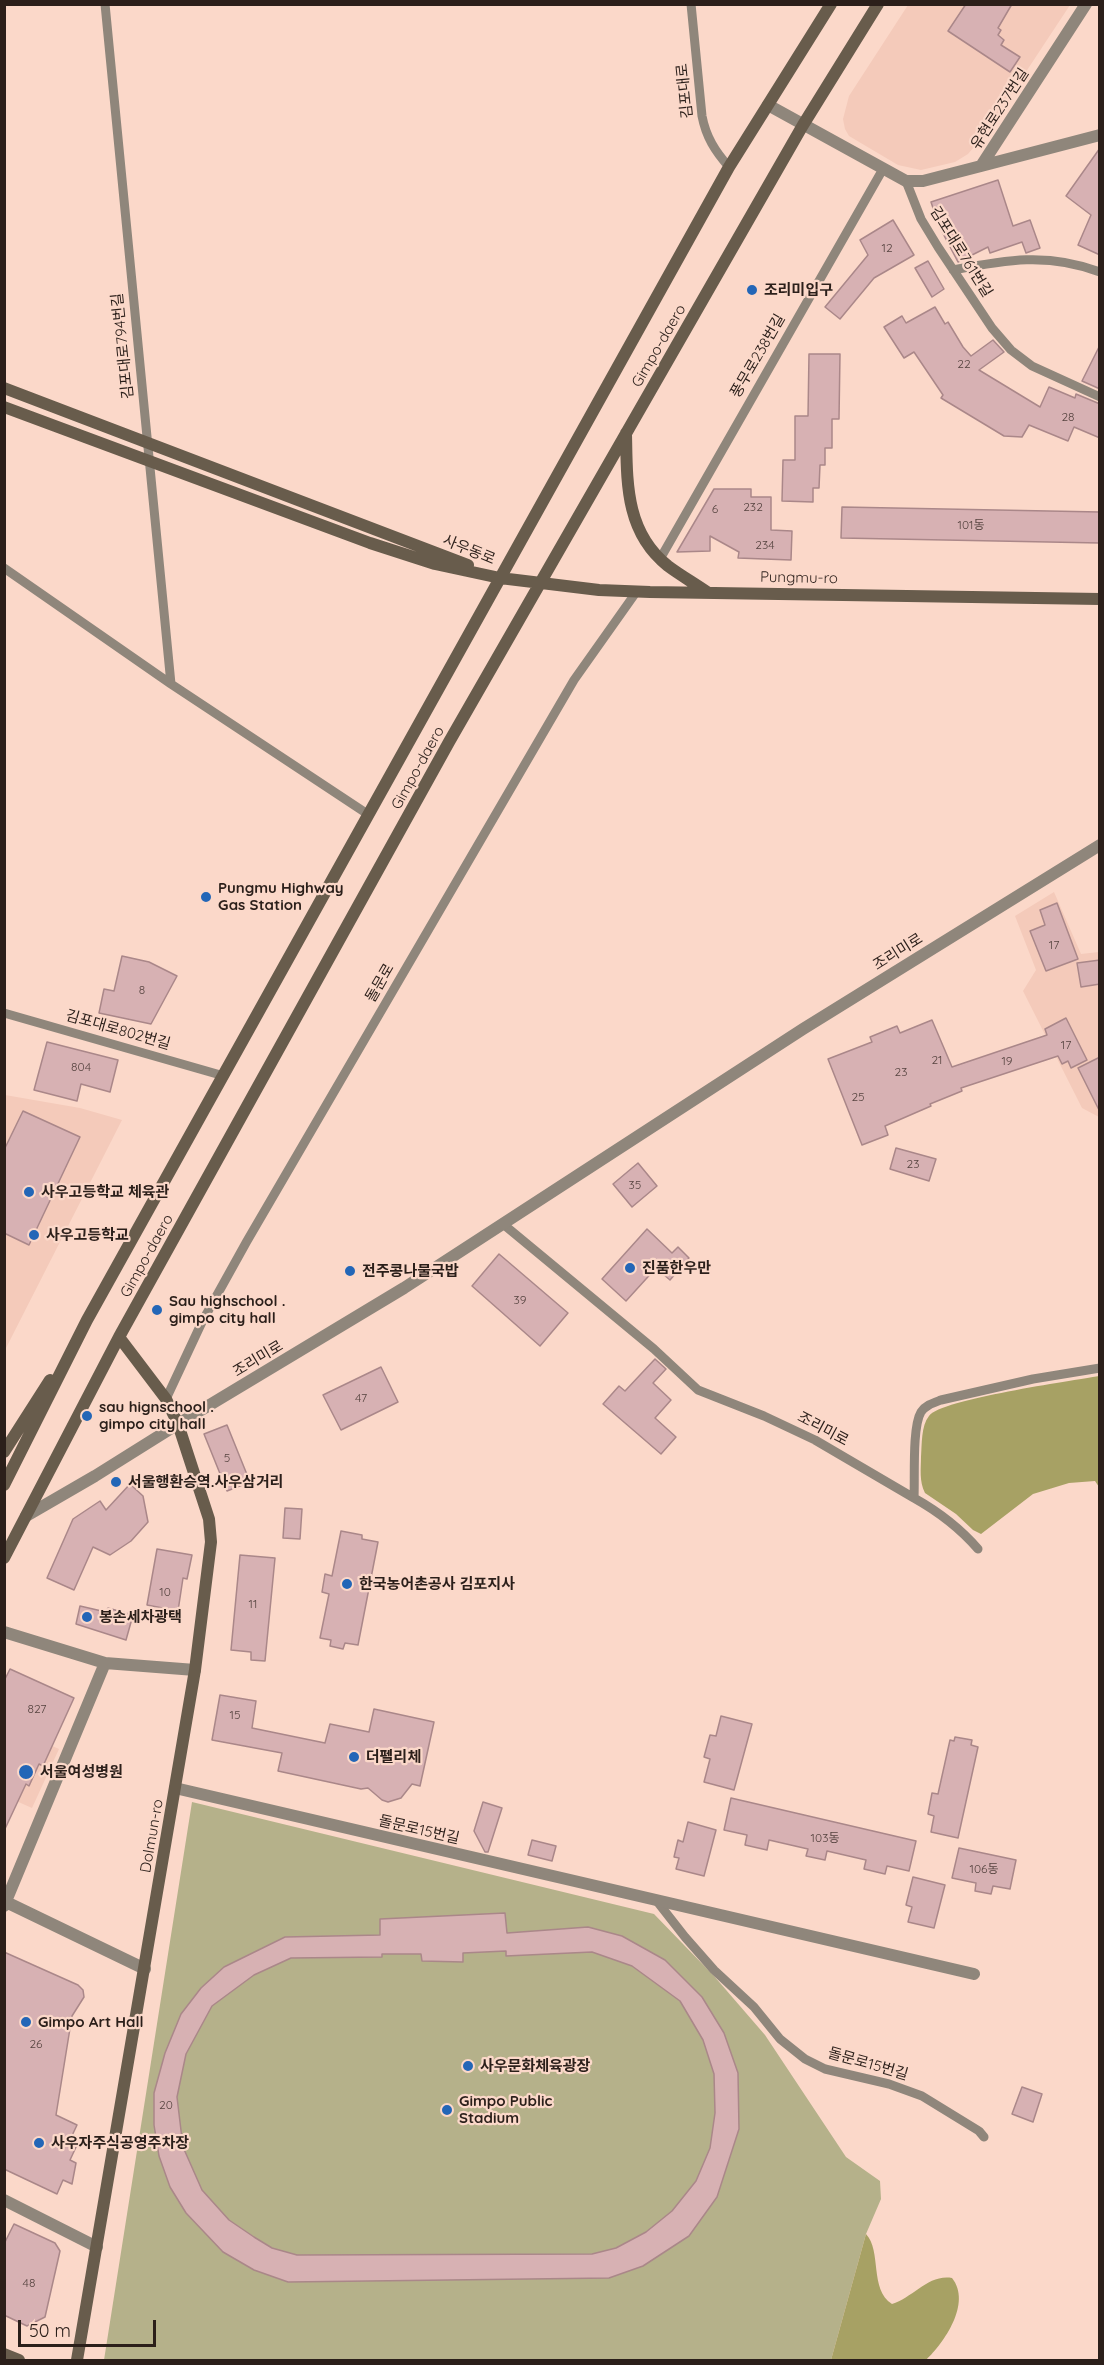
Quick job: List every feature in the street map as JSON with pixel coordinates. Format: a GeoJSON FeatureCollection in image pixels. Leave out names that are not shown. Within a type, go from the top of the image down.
{"type":"FeatureCollection","features":[{"type":"Feature","properties":{"kind":"main road","name":"Gimpo-daero"},"geometry":{"type":"LineString","coordinates":[[4,1485],[87,1320],[729,167],[831,4]]}},
{"type":"Feature","properties":{"kind":"main road","name":"Gimpo-daero"},"geometry":{"type":"LineString","coordinates":[[4,1558],[118,1337],[449,742],[803,125],[878,4]]}},
{"type":"Feature","properties":{"kind":"main road","name":"사우동로"},"geometry":{"type":"LineString","coordinates":[[4,388],[500,578]]}},
{"type":"Feature","properties":{"kind":"main road","name":"사우동로"},"geometry":{"type":"LineString","coordinates":[[4,407],[370,543],[435,564],[500,578]]}},
{"type":"Feature","properties":{"kind":"main road"},"geometry":{"type":"LineString","coordinates":[[626,432],[627,484],[632,513],[640,534],[660,559],[708,592]]}},
{"type":"Feature","properties":{"kind":"main road","name":"Pungmu-ro"},"geometry":{"type":"LineString","coordinates":[[500,578],[599,590],[1100,599]]}},
{"type":"Feature","properties":{"kind":"main road"},"geometry":{"type":"LineString","coordinates":[[4,1452],[87,1320]]}},
{"type":"Feature","properties":{"kind":"main road","name":"Dolmun-ro"},"geometry":{"type":"LineString","coordinates":[[77,2361],[195,1670],[211,1542],[209,1519],[178,1424],[166,1399],[118,1337]]}},
{"type":"Feature","properties":{"kind":"main road"},"geometry":{"type":"LineString","coordinates":[[4,1567],[18,1533]]}},
{"type":"Feature","properties":{"kind":"main road"},"geometry":{"type":"LineString","coordinates":[[4,2354],[19,2361]]}},
{"type":"Feature","properties":{"kind":"street","name":"유현로237번길"},"geometry":{"type":"LineString","coordinates":[[906,182],[923,181],[981,166],[1086,4]]}},
{"type":"Feature","properties":{"kind":"street"},"geometry":{"type":"LineString","coordinates":[[768,105],[906,182]]}},
{"type":"Feature","properties":{"kind":"street"},"geometry":{"type":"LineString","coordinates":[[981,166],[1100,135]]}},
{"type":"Feature","properties":{"kind":"street","name":"조리미로"},"geometry":{"type":"LineString","coordinates":[[26,1516],[404,1288],[813,1023],[1100,845]]}},
{"type":"Feature","properties":{"kind":"street"},"geometry":{"type":"LineString","coordinates":[[4,1632],[105,1663],[195,1670]]}},
{"type":"Feature","properties":{"kind":"street"},"geometry":{"type":"LineString","coordinates":[[105,1663],[5,1903],[145,1969]]}},
{"type":"Feature","properties":{"kind":"street","name":"돌문로15번길"},"geometry":{"type":"LineString","coordinates":[[175,1788],[974,1974]]}},
{"type":"Feature","properties":{"kind":"street"},"geometry":{"type":"LineString","coordinates":[[4,2200],[98,2247]]}},
{"type":"Feature","properties":{"kind":"lane","name":"김포대로794번길"},"geometry":{"type":"LineString","coordinates":[[105,4],[171,684]]}},
{"type":"Feature","properties":{"kind":"lane","name":"김포대로"},"geometry":{"type":"LineString","coordinates":[[692,4],[705,134],[713,149],[729,167]]}},
{"type":"Feature","properties":{"kind":"lane","name":"풍무로238번길"},"geometry":{"type":"LineString","coordinates":[[660,559],[883,169]]}},
{"type":"Feature","properties":{"kind":"lane","name":"김포대로761번길"},"geometry":{"type":"LineString","coordinates":[[906,182],[921,219],[992,328],[1011,350],[1043,372],[1100,397]]}},
{"type":"Feature","properties":{"kind":"lane"},"geometry":{"type":"LineString","coordinates":[[953,270],[989,263],[1037,258],[1069,262],[1100,272]]}},
{"type":"Feature","properties":{"kind":"lane"},"geometry":{"type":"LineString","coordinates":[[4,568],[171,684],[369,815]]}},
{"type":"Feature","properties":{"kind":"lane","name":"돌문로"},"geometry":{"type":"LineString","coordinates":[[166,1399],[202,1322],[259,1220],[574,680],[637,591]]}},
{"type":"Feature","properties":{"kind":"lane","name":"김포대로802번길"},"geometry":{"type":"LineString","coordinates":[[4,1013],[224,1076]]}},
{"type":"Feature","properties":{"kind":"lane","name":"조리미로"},"geometry":{"type":"LineString","coordinates":[[503,1224],[654,1349],[698,1390],[799,1432],[942,1514],[978,1549]]}},
{"type":"Feature","properties":{"kind":"lane"},"geometry":{"type":"LineString","coordinates":[[914,1498],[917,1426],[920,1414],[927,1406],[941,1400],[1033,1379],[1100,1368]]}},
{"type":"Feature","properties":{"kind":"lane","name":"돌문로15번길"},"geometry":{"type":"LineString","coordinates":[[656,1900],[714,1970],[754,2007],[780,2039],[805,2059],[825,2069],[889,2084],[922,2096],[980,2131],[984,2137]]}},
{"type":"Feature","properties":{"kind":"shaded area"},"geometry":{"type":"Polygon","coordinates":[[[908,5],[1070,5],[985,134],[968,154],[955,162],[921,170],[898,165],[849,136],[843,119],[849,96],[908,5]]]}},
{"type":"Feature","properties":{"kind":"shaded area"},"geometry":{"type":"Polygon","coordinates":[[[1054,892],[1081,954],[1099,952],[1099,1117],[1082,1108],[1023,991],[1036,970],[1015,916],[1054,892]]]}},
{"type":"Feature","properties":{"kind":"shaded area","name":"사우고등학교"},"geometry":{"type":"Polygon","coordinates":[[[5,1095],[80,1108],[122,1120],[5,1350],[5,1095]]]}},
{"type":"Feature","properties":{"kind":"shaded area"},"geometry":{"type":"Polygon","coordinates":[[[1099,1376],[1099,1487],[1095,1481],[1069,1483],[1033,1494],[981,1534],[925,1493],[921,1480],[921,1457],[923,1430],[929,1416],[957,1403],[981,1397],[1099,1376]]]}},
{"type":"Feature","properties":{"kind":"shaded area","name":"서울여성병원"},"geometry":{"type":"Polygon","coordinates":[[[5,1725],[59,1749],[32,1808],[5,1796],[5,1725]]]}},
{"type":"Feature","properties":{"kind":"shaded area","name":"사우문화체육광장"},"geometry":{"type":"Polygon","coordinates":[[[192,1802],[654,1914],[714,1976],[765,2035],[846,2157],[880,2181],[881,2199],[866,2234],[831,2360],[104,2360],[192,1802]]]}},
{"type":"Feature","properties":{"kind":"shaded area"},"geometry":{"type":"Polygon","coordinates":[[[866,2234],[874,2250],[880,2289],[892,2304],[928,2283],[943,2278],[952,2278],[957,2288],[959,2299],[953,2322],[940,2344],[926,2360],[831,2360],[866,2234]]]}},
{"type":"Feature","properties":{"kind":"building"},"geometry":{"type":"Polygon","coordinates":[[[966,4],[1012,4],[998,28],[1001,30],[998,35],[1004,40],[1001,45],[1020,57],[1010,72],[948,31],[966,4]]]}},
{"type":"Feature","properties":{"kind":"building"},"geometry":{"type":"Polygon","coordinates":[[[1100,148],[1100,255],[1078,245],[1091,215],[1066,196],[1100,148]]]}},
{"type":"Feature","properties":{"kind":"building"},"geometry":{"type":"Polygon","coordinates":[[[998,180],[1013,226],[1030,220],[1040,248],[1026,253],[1022,242],[990,253],[988,247],[958,262],[939,226],[931,202],[998,180]]]}},
{"type":"Feature","properties":{"kind":"building"},"geometry":{"type":"Polygon","coordinates":[[[893,220],[914,255],[874,278],[840,319],[825,307],[868,255],[860,240],[893,220]]]}},
{"type":"Feature","properties":{"kind":"building"},"geometry":{"type":"Polygon","coordinates":[[[928,261],[944,289],[932,297],[915,268],[928,261]]]}},
{"type":"Feature","properties":{"kind":"building"},"geometry":{"type":"Polygon","coordinates":[[[935,307],[945,324],[948,322],[971,356],[993,340],[1004,352],[979,370],[1040,407],[1049,387],[1075,398],[1076,394],[1100,404],[1100,438],[1074,427],[1068,441],[1029,425],[1022,437],[1004,436],[941,398],[943,395],[914,352],[904,358],[884,327],[902,316],[906,323],[935,307]]]}},
{"type":"Feature","properties":{"kind":"building"},"geometry":{"type":"Polygon","coordinates":[[[1100,345],[1100,389],[1082,381],[1100,345]]]}},
{"type":"Feature","properties":{"kind":"building"},"geometry":{"type":"Polygon","coordinates":[[[809,354],[840,354],[839,419],[832,419],[832,448],[825,448],[825,465],[820,465],[819,488],[813,488],[813,502],[782,501],[783,460],[795,460],[795,416],[808,416],[809,354]]]}},
{"type":"Feature","properties":{"kind":"building"},"geometry":{"type":"Polygon","coordinates":[[[714,489],[751,489],[751,497],[771,497],[771,530],[792,531],[791,560],[738,558],[739,552],[710,536],[710,551],[677,552],[714,489]]]}},
{"type":"Feature","properties":{"kind":"building"},"geometry":{"type":"Polygon","coordinates":[[[842,507],[1100,512],[1100,543],[841,538],[842,507]]]}},
{"type":"Feature","properties":{"kind":"building"},"geometry":{"type":"Polygon","coordinates":[[[1057,903],[1078,959],[1046,971],[1030,931],[1045,925],[1040,910],[1057,903]]]}},
{"type":"Feature","properties":{"kind":"building"},"geometry":{"type":"Polygon","coordinates":[[[122,956],[149,962],[177,976],[151,1024],[99,1013],[104,989],[114,991],[122,956]]]}},
{"type":"Feature","properties":{"kind":"building"},"geometry":{"type":"Polygon","coordinates":[[[1100,960],[1100,984],[1081,987],[1077,963],[1100,960]]]}},
{"type":"Feature","properties":{"kind":"building"},"geometry":{"type":"Polygon","coordinates":[[[1066,1018],[1087,1060],[1071,1068],[1068,1061],[1062,1064],[1058,1056],[961,1088],[962,1091],[885,1126],[888,1135],[862,1145],[828,1059],[872,1042],[870,1037],[897,1026],[900,1033],[932,1020],[952,1067],[1047,1035],[1045,1029],[1066,1018]]]}},
{"type":"Feature","properties":{"kind":"building"},"geometry":{"type":"Polygon","coordinates":[[[47,1042],[118,1060],[110,1092],[81,1084],[77,1101],[34,1090],[47,1042]]]}},
{"type":"Feature","properties":{"kind":"building"},"geometry":{"type":"Polygon","coordinates":[[[1100,1057],[1100,1112],[1078,1068],[1100,1057]]]}},
{"type":"Feature","properties":{"kind":"building","name":"사우고등학교 체육관"},"geometry":{"type":"Polygon","coordinates":[[[23,1111],[80,1137],[29,1245],[4,1233],[4,1150],[23,1111]]]}},
{"type":"Feature","properties":{"kind":"building"},"geometry":{"type":"Polygon","coordinates":[[[896,1148],[936,1159],[929,1181],[890,1169],[896,1148]]]}},
{"type":"Feature","properties":{"kind":"building"},"geometry":{"type":"Polygon","coordinates":[[[638,1163],[657,1186],[632,1207],[613,1184],[638,1163]]]}},
{"type":"Feature","properties":{"kind":"building"},"geometry":{"type":"Polygon","coordinates":[[[647,1229],[672,1253],[678,1247],[689,1258],[670,1280],[656,1268],[626,1301],[602,1279],[647,1229]]]}},
{"type":"Feature","properties":{"kind":"building"},"geometry":{"type":"Polygon","coordinates":[[[499,1254],[568,1313],[540,1346],[472,1286],[499,1254]]]}},
{"type":"Feature","properties":{"kind":"building"},"geometry":{"type":"Polygon","coordinates":[[[655,1359],[666,1369],[653,1383],[671,1400],[655,1418],[676,1437],[661,1454],[603,1404],[619,1386],[625,1391],[655,1359]]]}},
{"type":"Feature","properties":{"kind":"building"},"geometry":{"type":"Polygon","coordinates":[[[381,1367],[398,1402],[341,1430],[323,1395],[381,1367]]]}},
{"type":"Feature","properties":{"kind":"building"},"geometry":{"type":"Polygon","coordinates":[[[227,1425],[250,1482],[227,1491],[204,1434],[227,1425]]]}},
{"type":"Feature","properties":{"kind":"building"},"geometry":{"type":"Polygon","coordinates":[[[130,1484],[143,1496],[148,1522],[131,1541],[110,1555],[93,1547],[74,1590],[47,1578],[73,1519],[100,1501],[106,1510],[130,1484]]]}},
{"type":"Feature","properties":{"kind":"building"},"geometry":{"type":"Polygon","coordinates":[[[285,1508],[302,1509],[300,1539],[283,1538],[285,1508]]]}},
{"type":"Feature","properties":{"kind":"building","name":"한국농어촌공사 김포지사"},"geometry":{"type":"Polygon","coordinates":[[[341,1531],[362,1535],[362,1539],[378,1542],[358,1645],[345,1643],[343,1649],[330,1646],[331,1640],[320,1638],[329,1594],[322,1592],[325,1574],[332,1576],[341,1531]]]}},
{"type":"Feature","properties":{"kind":"building"},"geometry":{"type":"Polygon","coordinates":[[[157,1549],[192,1555],[187,1579],[183,1578],[178,1611],[147,1605],[157,1549]]]}},
{"type":"Feature","properties":{"kind":"building"},"geometry":{"type":"Polygon","coordinates":[[[240,1555],[275,1558],[265,1661],[251,1660],[251,1652],[231,1650],[240,1555]]]}},
{"type":"Feature","properties":{"kind":"building"},"geometry":{"type":"Polygon","coordinates":[[[80,1606],[106,1612],[108,1608],[133,1615],[126,1640],[76,1624],[80,1606]]]}},
{"type":"Feature","properties":{"kind":"building"},"geometry":{"type":"Polygon","coordinates":[[[10,1669],[74,1698],[43,1766],[39,1764],[29,1786],[26,1784],[4,1831],[4,1681],[10,1669]]]}},
{"type":"Feature","properties":{"kind":"building","name":"더펠리체"},"geometry":{"type":"Polygon","coordinates":[[[220,1695],[256,1701],[252,1728],[325,1743],[330,1724],[369,1732],[374,1709],[434,1722],[420,1786],[412,1784],[401,1798],[388,1802],[382,1800],[368,1788],[361,1789],[278,1771],[282,1753],[212,1740],[220,1695]]]}},
{"type":"Feature","properties":{"kind":"building"},"geometry":{"type":"Polygon","coordinates":[[[721,1716],[752,1724],[734,1790],[704,1782],[710,1759],[704,1757],[710,1735],[716,1736],[721,1716]]]}},
{"type":"Feature","properties":{"kind":"building"},"geometry":{"type":"Polygon","coordinates":[[[955,1737],[972,1740],[971,1745],[978,1747],[958,1838],[931,1832],[934,1816],[928,1814],[932,1793],[938,1794],[950,1740],[954,1741],[955,1737]]]}},
{"type":"Feature","properties":{"kind":"building"},"geometry":{"type":"Polygon","coordinates":[[[731,1798],[916,1841],[909,1871],[887,1866],[885,1874],[864,1869],[866,1860],[827,1851],[825,1860],[806,1856],[808,1849],[769,1840],[767,1850],[745,1845],[747,1835],[724,1830],[731,1798]]]}},
{"type":"Feature","properties":{"kind":"building"},"geometry":{"type":"Polygon","coordinates":[[[483,1802],[502,1808],[488,1852],[485,1852],[474,1831],[483,1802]]]}},
{"type":"Feature","properties":{"kind":"building"},"geometry":{"type":"Polygon","coordinates":[[[688,1822],[716,1830],[704,1876],[676,1869],[679,1858],[674,1857],[678,1840],[683,1842],[688,1822]]]}},
{"type":"Feature","properties":{"kind":"building"},"geometry":{"type":"Polygon","coordinates":[[[532,1840],[556,1846],[552,1861],[528,1855],[532,1840]]]}},
{"type":"Feature","properties":{"kind":"building"},"geometry":{"type":"Polygon","coordinates":[[[959,1848],[1016,1860],[1010,1889],[993,1886],[991,1894],[975,1891],[976,1883],[952,1878],[959,1848]]]}},
{"type":"Feature","properties":{"kind":"building"},"geometry":{"type":"Polygon","coordinates":[[[913,1877],[945,1885],[934,1928],[908,1922],[912,1907],[906,1905],[913,1877]]]}},
{"type":"Feature","properties":{"kind":"building"},"geometry":{"type":"Polygon","coordinates":[[[505,1913],[507,1933],[588,1927],[622,1936],[665,1960],[702,1997],[724,2033],[738,2073],[739,2129],[717,2197],[689,2236],[643,2266],[609,2278],[288,2282],[254,2270],[223,2252],[186,2213],[170,2187],[159,2156],[154,2125],[154,2093],[165,2053],[181,2014],[201,1988],[224,1967],[285,1937],[380,1935],[380,1919],[505,1913]],[[506,1951],[463,1953],[463,1962],[422,1961],[421,1954],[291,1958],[254,1975],[212,2006],[186,2054],[177,2097],[183,2147],[202,2190],[229,2220],[272,2248],[297,2255],[592,2254],[616,2248],[646,2232],[672,2211],[696,2181],[710,2148],[715,2113],[714,2074],[703,2040],[680,2001],[632,1966],[592,1952],[506,1956],[506,1951]]]}},
{"type":"Feature","properties":{"kind":"building"},"geometry":{"type":"Polygon","coordinates":[[[4,1952],[78,1985],[83,1990],[84,1997],[72,2016],[56,2115],[77,2125],[69,2142],[77,2145],[70,2160],[76,2163],[72,2184],[63,2180],[57,2194],[4,2169],[4,1952]]]}},
{"type":"Feature","properties":{"kind":"building"},"geometry":{"type":"Polygon","coordinates":[[[1022,2087],[1042,2094],[1033,2122],[1012,2114],[1022,2087]]]}},
{"type":"Feature","properties":{"kind":"building"},"geometry":{"type":"Polygon","coordinates":[[[14,2224],[55,2243],[60,2251],[45,2317],[27,2326],[4,2315],[4,2244],[14,2224]]]}},
{"type":"Feature","properties":{"kind":"place","name":"조리미입구"},"geometry":{"type":"Point","coordinates":[752,290]}},
{"type":"Feature","properties":{"kind":"place","name":"Pungmu Highway Gas Station"},"geometry":{"type":"Point","coordinates":[206,897]}},
{"type":"Feature","properties":{"kind":"place","name":"사우고등학교 체육관"},"geometry":{"type":"Point","coordinates":[29,1192]}},
{"type":"Feature","properties":{"kind":"place","name":"사우고등학교"},"geometry":{"type":"Point","coordinates":[34,1235]}},
{"type":"Feature","properties":{"kind":"place","name":"진품한우만"},"geometry":{"type":"Point","coordinates":[630,1268]}},
{"type":"Feature","properties":{"kind":"place","name":"전주콩나물국밥"},"geometry":{"type":"Point","coordinates":[350,1271]}},
{"type":"Feature","properties":{"kind":"place","name":"Sau highschool . gimpo city hall"},"geometry":{"type":"Point","coordinates":[157,1310]}},
{"type":"Feature","properties":{"kind":"place","name":"sau hignschool . gimpo city hall"},"geometry":{"type":"Point","coordinates":[87,1416]}},
{"type":"Feature","properties":{"kind":"place","name":"서울행환승역.사우삼거리"},"geometry":{"type":"Point","coordinates":[116,1482]}},
{"type":"Feature","properties":{"kind":"place","name":"한국농어촌공사 김포지사"},"geometry":{"type":"Point","coordinates":[347,1584]}},
{"type":"Feature","properties":{"kind":"place","name":"봉손세차광택"},"geometry":{"type":"Point","coordinates":[87,1617]}},
{"type":"Feature","properties":{"kind":"place","name":"더펠리체"},"geometry":{"type":"Point","coordinates":[354,1757]}},
{"type":"Feature","properties":{"kind":"place","name":"서울여성병원"},"geometry":{"type":"Point","coordinates":[26,1772]}},
{"type":"Feature","properties":{"kind":"place","name":"Gimpo Art Hall"},"geometry":{"type":"Point","coordinates":[26,2022]}},
{"type":"Feature","properties":{"kind":"place","name":"사우문화체육광장"},"geometry":{"type":"Point","coordinates":[468,2066]}},
{"type":"Feature","properties":{"kind":"place","name":"Gimpo Public Stadium"},"geometry":{"type":"Point","coordinates":[447,2110]}},
{"type":"Feature","properties":{"kind":"place","name":"사우자주식공영주차장"},"geometry":{"type":"Point","coordinates":[39,2143]}}]}
